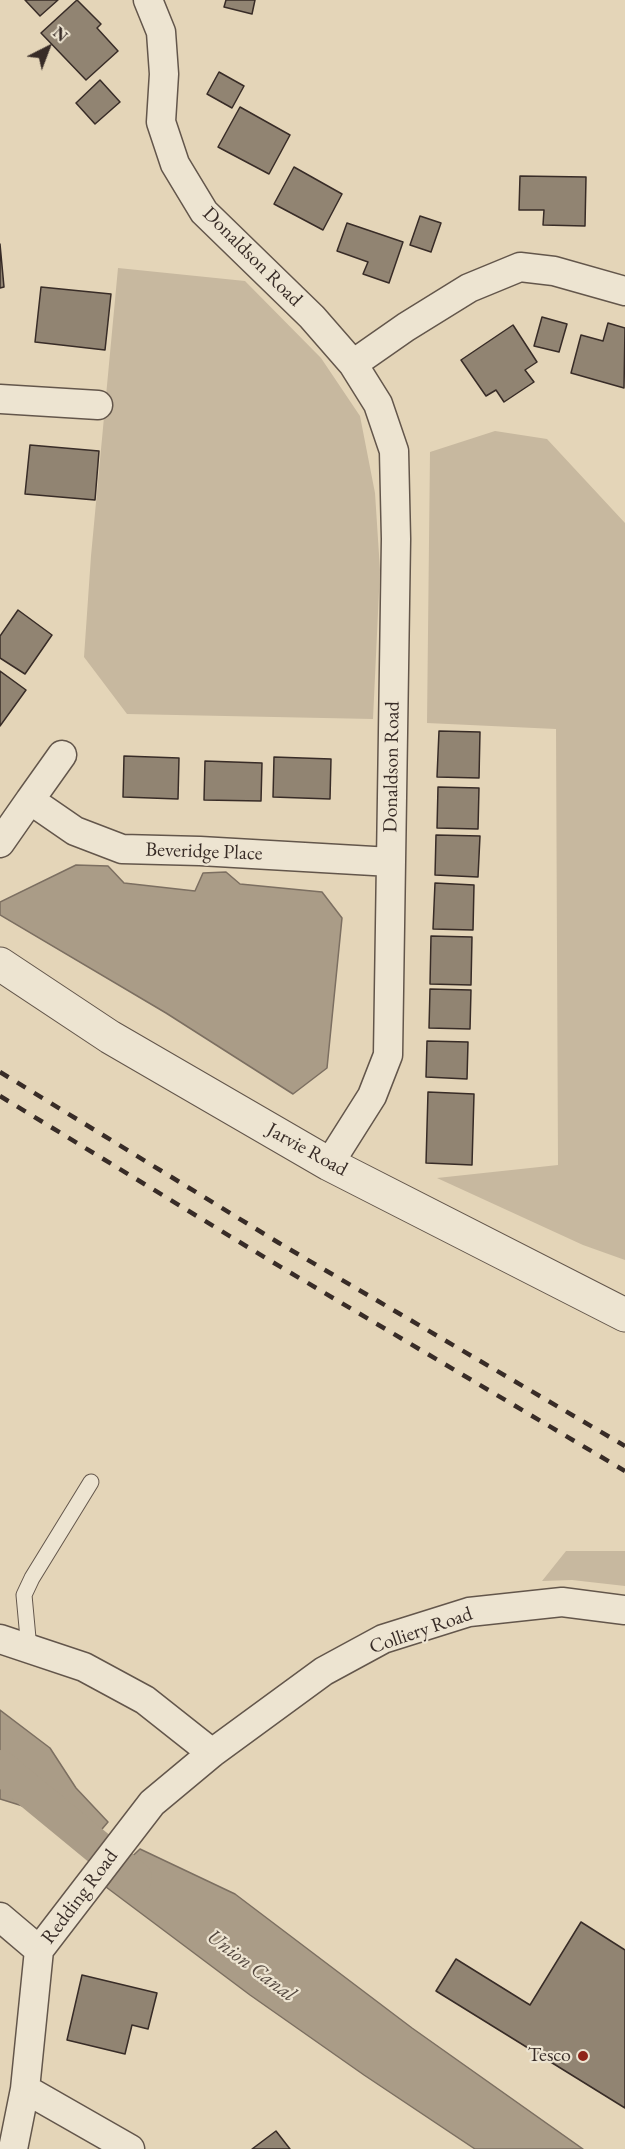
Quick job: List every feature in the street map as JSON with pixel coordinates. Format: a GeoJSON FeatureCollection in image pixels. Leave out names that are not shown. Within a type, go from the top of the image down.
{"type":"FeatureCollection","features":[{"type":"Feature","properties":{"kind":"street","name":"Donaldson Road"},"geometry":{"type":"LineString","coordinates":[[148,0],[161,32],[164,74],[161,122],[175,164],[204,212],[312,317],[353,364],[378,404],[394,451],[396,539],[388,1055],[372,1096],[329,1164]]}},
{"type":"Feature","properties":{"kind":"street"},"geometry":{"type":"LineString","coordinates":[[353,364],[406,327],[469,288],[520,267],[554,271],[625,291]]}},
{"type":"Feature","properties":{"kind":"street"},"geometry":{"type":"LineString","coordinates":[[0,399],[98,405]]}},
{"type":"Feature","properties":{"kind":"street"},"geometry":{"type":"LineString","coordinates":[[0,843],[62,755]]}},
{"type":"Feature","properties":{"kind":"street","name":"Beveridge Place"},"geometry":{"type":"LineString","coordinates":[[30,800],[75,831],[122,849],[391,862]]}},
{"type":"Feature","properties":{"kind":"street","name":"Jarvie Road"},"geometry":{"type":"LineString","coordinates":[[0,964],[110,1036],[329,1164],[625,1315]]}},
{"type":"Feature","properties":{"kind":"street","name":"Colliery Road"},"geometry":{"type":"LineString","coordinates":[[212,1753],[324,1671],[383,1639],[469,1612],[562,1602],[625,1610]]}},
{"type":"Feature","properties":{"kind":"street"},"geometry":{"type":"LineString","coordinates":[[0,1639],[84,1667],[145,1700],[212,1753]]}},
{"type":"Feature","properties":{"kind":"street","name":"Redding Road"},"geometry":{"type":"LineString","coordinates":[[13,2149],[25,2089],[39,1950],[148,1808],[212,1753]]}},
{"type":"Feature","properties":{"kind":"street"},"geometry":{"type":"LineString","coordinates":[[0,1917],[39,1950]]}},
{"type":"Feature","properties":{"kind":"street"},"geometry":{"type":"LineString","coordinates":[[25,2089],[130,2149]]}},
{"type":"Feature","properties":{"kind":"lane"},"geometry":{"type":"LineString","coordinates":[[29,1649],[24,1595],[92,1482]]}},
{"type":"Feature","properties":{"kind":"shaded area"},"geometry":{"type":"Polygon","coordinates":[[[118,268],[245,281],[321,358],[360,416],[375,493],[380,570],[373,719],[127,714],[84,657],[91,556],[118,268]]]}},
{"type":"Feature","properties":{"kind":"shaded area"},"geometry":{"type":"Polygon","coordinates":[[[495,431],[547,439],[625,523],[625,1260],[583,1245],[437,1178],[558,1165],[556,729],[427,723],[430,452],[495,431]]]}},
{"type":"Feature","properties":{"kind":"shaded area"},"geometry":{"type":"Polygon","coordinates":[[[566,1551],[625,1551],[625,1586],[572,1580],[542,1581],[566,1551]]]}},
{"type":"Feature","properties":{"kind":"water"},"geometry":{"type":"Polygon","coordinates":[[[76,865],[108,866],[124,883],[195,891],[203,873],[226,872],[240,884],[322,892],[342,918],[327,1068],[293,1094],[166,1013],[0,915],[0,902],[76,865]]]}},
{"type":"Feature","properties":{"kind":"water"},"geometry":{"type":"Polygon","coordinates":[[[0,1710],[50,1748],[76,1788],[108,1822],[85,1849],[42,1812],[0,1799],[0,1710]]]}},
{"type":"Feature","properties":{"kind":"water"},"geometry":{"type":"Polygon","coordinates":[[[140,1849],[235,1894],[412,2028],[583,2149],[475,2149],[364,2075],[250,1995],[106,1887],[121,1867],[140,1849]]]}},
{"type":"Feature","properties":{"kind":"building"},"geometry":{"type":"Polygon","coordinates":[[[25,0],[58,0],[40,16],[25,0]]]}},
{"type":"Feature","properties":{"kind":"building"},"geometry":{"type":"Polygon","coordinates":[[[77,0],[101,24],[97,28],[118,51],[86,80],[41,33],[77,0]]]}},
{"type":"Feature","properties":{"kind":"building"},"geometry":{"type":"Polygon","coordinates":[[[226,0],[255,0],[252,14],[224,7],[226,0]]]}},
{"type":"Feature","properties":{"kind":"building"},"geometry":{"type":"Polygon","coordinates":[[[219,72],[244,86],[232,108],[207,94],[219,72]]]}},
{"type":"Feature","properties":{"kind":"building"},"geometry":{"type":"Polygon","coordinates":[[[100,80],[120,102],[95,124],[76,103],[100,80]]]}},
{"type":"Feature","properties":{"kind":"building"},"geometry":{"type":"Polygon","coordinates":[[[240,107],[290,135],[269,174],[218,147],[240,107]]]}},
{"type":"Feature","properties":{"kind":"building"},"geometry":{"type":"Polygon","coordinates":[[[294,167],[342,194],[323,230],[274,204],[294,167]]]}},
{"type":"Feature","properties":{"kind":"building"},"geometry":{"type":"Polygon","coordinates":[[[520,176],[586,177],[585,226],[543,225],[544,210],[519,210],[520,176]]]}},
{"type":"Feature","properties":{"kind":"building"},"geometry":{"type":"Polygon","coordinates":[[[420,216],[441,223],[431,252],[410,245],[420,216]]]}},
{"type":"Feature","properties":{"kind":"building"},"geometry":{"type":"Polygon","coordinates":[[[347,223],[403,242],[389,283],[363,274],[368,262],[337,251],[347,223]]]}},
{"type":"Feature","properties":{"kind":"building"},"geometry":{"type":"Polygon","coordinates":[[[0,244],[4,287],[0,288],[0,244]]]}},
{"type":"Feature","properties":{"kind":"building"},"geometry":{"type":"Polygon","coordinates":[[[41,287],[111,294],[105,350],[35,342],[41,287]]]}},
{"type":"Feature","properties":{"kind":"building"},"geometry":{"type":"Polygon","coordinates":[[[542,317],[567,324],[559,352],[534,346],[542,317]]]}},
{"type":"Feature","properties":{"kind":"building"},"geometry":{"type":"Polygon","coordinates":[[[608,323],[625,328],[624,388],[571,373],[581,335],[603,341],[608,323]]]}},
{"type":"Feature","properties":{"kind":"building"},"geometry":{"type":"Polygon","coordinates":[[[513,325],[537,362],[525,370],[534,382],[504,402],[496,390],[486,396],[461,360],[513,325]]]}},
{"type":"Feature","properties":{"kind":"building"},"geometry":{"type":"Polygon","coordinates":[[[30,445],[99,451],[95,500],[25,494],[30,445]]]}},
{"type":"Feature","properties":{"kind":"building"},"geometry":{"type":"Polygon","coordinates":[[[18,610],[52,635],[25,674],[0,658],[0,636],[18,610]]]}},
{"type":"Feature","properties":{"kind":"building"},"geometry":{"type":"Polygon","coordinates":[[[0,671],[26,690],[0,726],[0,671]]]}},
{"type":"Feature","properties":{"kind":"building"},"geometry":{"type":"Polygon","coordinates":[[[439,731],[480,732],[479,778],[437,777],[439,731]]]}},
{"type":"Feature","properties":{"kind":"building"},"geometry":{"type":"Polygon","coordinates":[[[124,756],[179,758],[178,799],[123,797],[124,756]]]}},
{"type":"Feature","properties":{"kind":"building"},"geometry":{"type":"Polygon","coordinates":[[[274,757],[331,759],[330,799],[273,797],[274,757]]]}},
{"type":"Feature","properties":{"kind":"building"},"geometry":{"type":"Polygon","coordinates":[[[205,761],[262,763],[261,801],[204,800],[205,761]]]}},
{"type":"Feature","properties":{"kind":"building"},"geometry":{"type":"Polygon","coordinates":[[[438,787],[479,788],[478,829],[437,828],[438,787]]]}},
{"type":"Feature","properties":{"kind":"building"},"geometry":{"type":"Polygon","coordinates":[[[436,835],[480,836],[478,877],[435,875],[436,835]]]}},
{"type":"Feature","properties":{"kind":"building"},"geometry":{"type":"Polygon","coordinates":[[[435,883],[474,885],[473,930],[433,929],[435,883]]]}},
{"type":"Feature","properties":{"kind":"building"},"geometry":{"type":"Polygon","coordinates":[[[431,936],[472,937],[471,985],[430,984],[431,936]]]}},
{"type":"Feature","properties":{"kind":"building"},"geometry":{"type":"Polygon","coordinates":[[[430,989],[471,990],[470,1029],[429,1028],[430,989]]]}},
{"type":"Feature","properties":{"kind":"building"},"geometry":{"type":"Polygon","coordinates":[[[427,1041],[468,1042],[467,1079],[426,1077],[427,1041]]]}},
{"type":"Feature","properties":{"kind":"building"},"geometry":{"type":"Polygon","coordinates":[[[428,1092],[474,1094],[472,1165],[426,1163],[428,1092]]]}},
{"type":"Feature","properties":{"kind":"building","name":"Tesco"},"geometry":{"type":"Polygon","coordinates":[[[581,1922],[625,1950],[625,2108],[436,1991],[456,1959],[530,2005],[581,1922]]]}},
{"type":"Feature","properties":{"kind":"building"},"geometry":{"type":"Polygon","coordinates":[[[82,1975],[157,1993],[148,2029],[132,2025],[125,2054],[67,2040],[82,1975]]]}},
{"type":"Feature","properties":{"kind":"building"},"geometry":{"type":"Polygon","coordinates":[[[276,2131],[290,2149],[252,2149],[276,2131]]]}},
{"type":"Feature","properties":{"kind":"waterway","name":"Union Canal"},"geometry":{"type":"LineString","coordinates":[[0,1767],[135,1878]]}},
{"type":"Feature","properties":{"kind":"railway"},"geometry":{"type":"LineString","coordinates":[[0,1072],[279,1243],[625,1446]]}},
{"type":"Feature","properties":{"kind":"railway"},"geometry":{"type":"LineString","coordinates":[[0,1096],[269,1260],[625,1471]]}},
{"type":"Feature","properties":{"kind":"place","name":"Tesco"},"geometry":{"type":"Point","coordinates":[583,2056]}}]}
